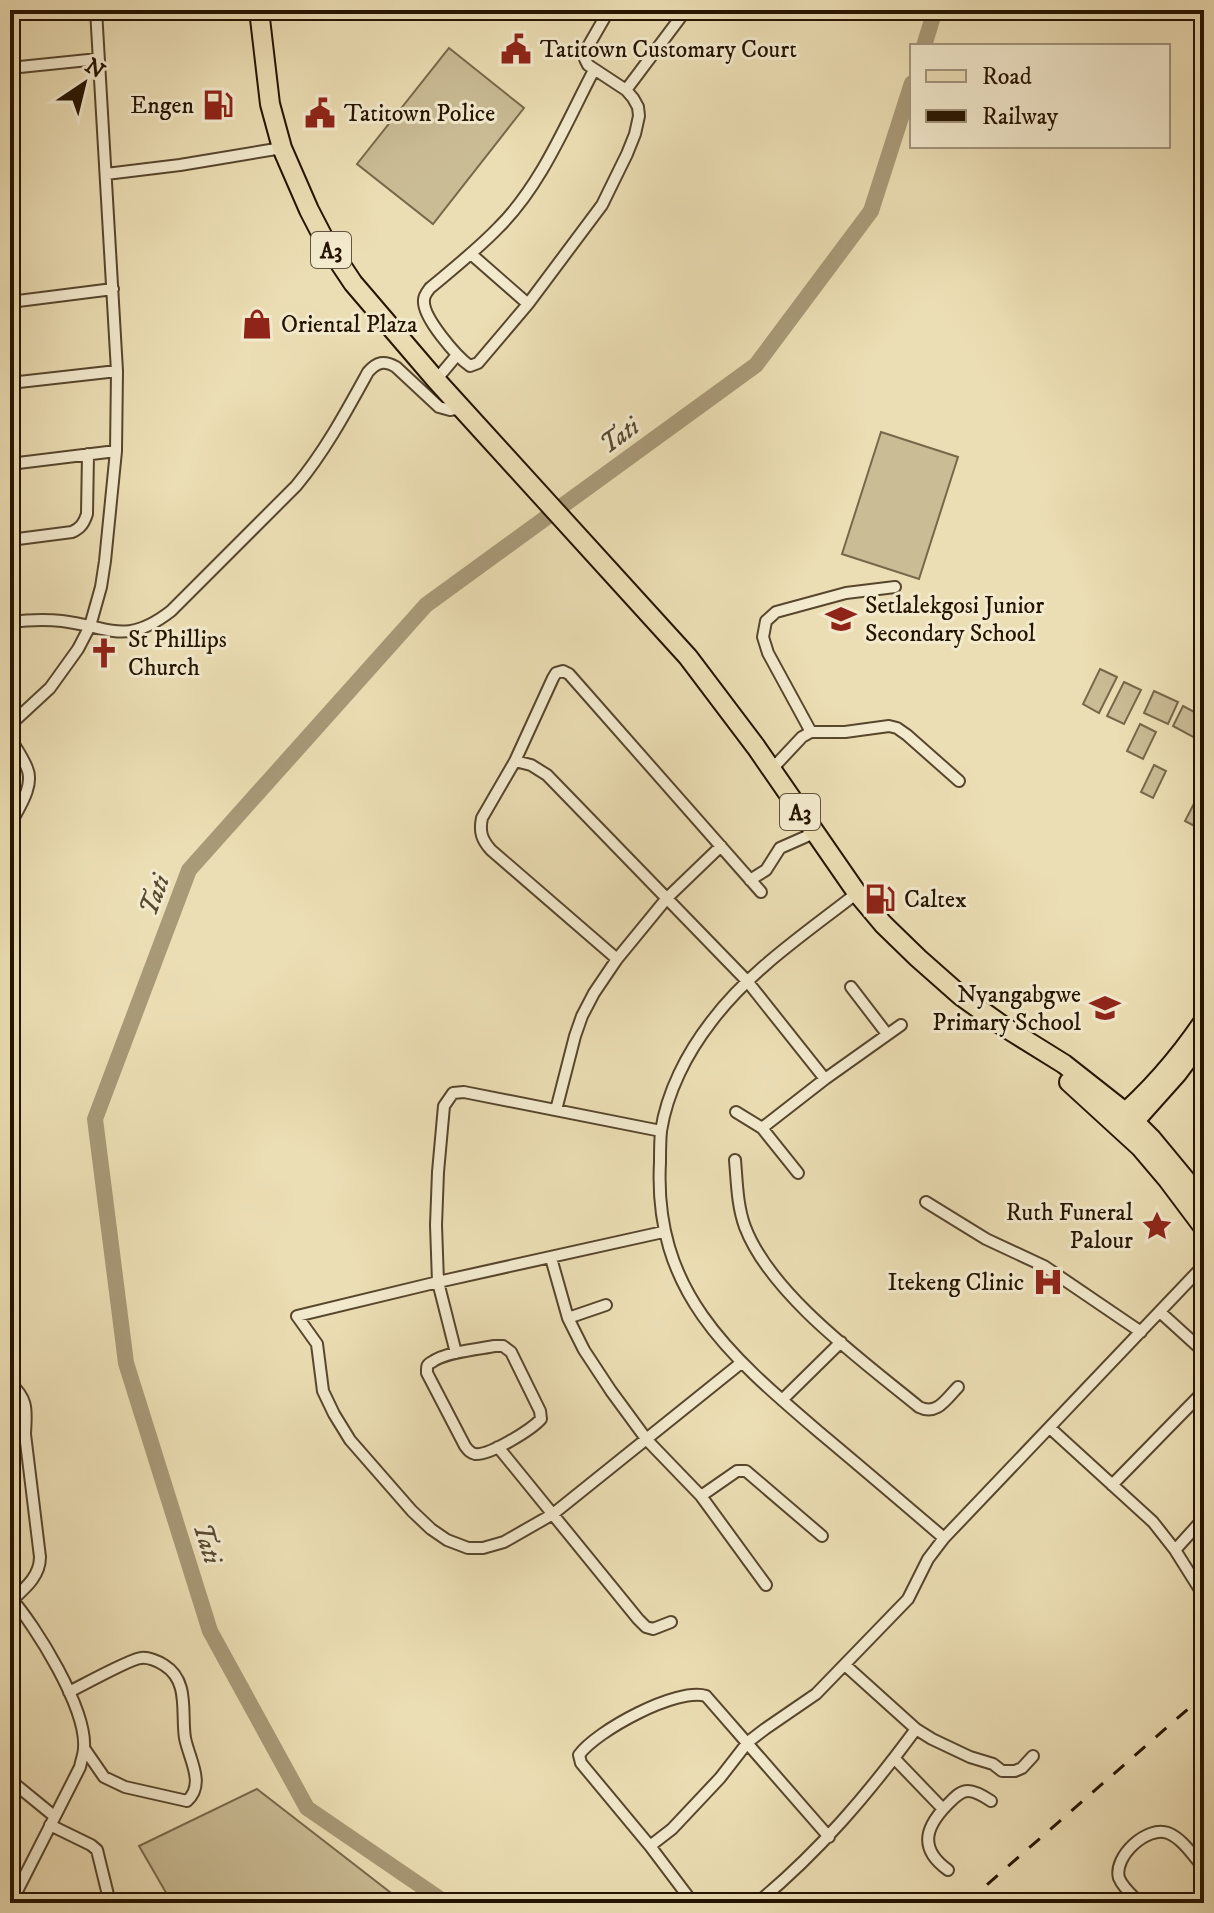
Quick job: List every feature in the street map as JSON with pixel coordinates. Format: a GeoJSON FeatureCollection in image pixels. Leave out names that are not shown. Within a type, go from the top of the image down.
{"type":"FeatureCollection","features":[{"type":"Feature","properties":{"kind":"highway","name":"A3"},"geometry":{"type":"LineString","coordinates":[[259,10],[270,104],[282,148],[309,210],[338,262],[377,313],[688,657],[772,769],[857,893],[883,924],[961,996],[1064,1064],[1125,1122],[1204,1228]]}},
{"type":"Feature","properties":{"kind":"highway","name":"A3"},"geometry":{"type":"LineString","coordinates":[[1125,1122],[1151,1138],[1204,1202]]}},
{"type":"Feature","properties":{"kind":"main road"},"geometry":{"type":"LineString","coordinates":[[1125,1122],[1204,1019]]}},
{"type":"Feature","properties":{"kind":"main road"},"geometry":{"type":"LineString","coordinates":[[1125,1122],[1178,1074],[1204,1039]]}},
{"type":"Feature","properties":{"kind":"street"},"geometry":{"type":"LineString","coordinates":[[10,725],[50,688],[66,668],[90,626],[105,561],[116,451],[117,371],[96,10]]}},
{"type":"Feature","properties":{"kind":"street"},"geometry":{"type":"LineString","coordinates":[[594,70],[544,168],[501,226],[430,288],[424,301],[433,323],[457,355],[470,366],[478,363],[528,304],[602,205],[627,154],[639,116],[638,107],[626,90],[594,70],[585,59],[586,50],[609,10]]}},
{"type":"Feature","properties":{"kind":"street"},"geometry":{"type":"LineString","coordinates":[[626,90],[686,10]]}},
{"type":"Feature","properties":{"kind":"street"},"geometry":{"type":"LineString","coordinates":[[10,68],[98,59]]}},
{"type":"Feature","properties":{"kind":"street"},"geometry":{"type":"LineString","coordinates":[[106,174],[282,148]]}},
{"type":"Feature","properties":{"kind":"street"},"geometry":{"type":"LineString","coordinates":[[471,254],[528,304]]}},
{"type":"Feature","properties":{"kind":"street"},"geometry":{"type":"LineString","coordinates":[[10,302],[113,289]]}},
{"type":"Feature","properties":{"kind":"street"},"geometry":{"type":"LineString","coordinates":[[436,380],[457,355]]}},
{"type":"Feature","properties":{"kind":"street"},"geometry":{"type":"LineString","coordinates":[[10,622],[52,620],[123,633],[148,627],[171,611],[303,477],[334,434],[368,372],[382,362],[396,367],[444,410],[461,408]]}},
{"type":"Feature","properties":{"kind":"street"},"geometry":{"type":"LineString","coordinates":[[10,383],[117,371]]}},
{"type":"Feature","properties":{"kind":"street"},"geometry":{"type":"LineString","coordinates":[[10,464],[116,451]]}},
{"type":"Feature","properties":{"kind":"street"},"geometry":{"type":"LineString","coordinates":[[10,540],[79,529],[87,514],[88,454]]}},
{"type":"Feature","properties":{"kind":"street"},"geometry":{"type":"LineString","coordinates":[[811,732],[768,653],[763,637],[766,621],[776,612],[846,593],[895,587]]}},
{"type":"Feature","properties":{"kind":"street"},"geometry":{"type":"LineString","coordinates":[[617,959],[491,850],[481,834],[482,818],[515,761],[556,673],[563,671],[569,674],[761,892]]}},
{"type":"Feature","properties":{"kind":"street"},"geometry":{"type":"LineString","coordinates":[[772,769],[802,737],[811,732],[845,732],[881,726],[897,728],[959,781]]}},
{"type":"Feature","properties":{"kind":"street"},"geometry":{"type":"LineString","coordinates":[[10,738],[27,767],[29,780],[10,825]]}},
{"type":"Feature","properties":{"kind":"street"},"geometry":{"type":"LineString","coordinates":[[515,761],[531,765],[547,775],[667,898],[747,981],[825,1079]]}},
{"type":"Feature","properties":{"kind":"street"},"geometry":{"type":"LineString","coordinates":[[750,880],[766,870],[780,848],[814,833]]}},
{"type":"Feature","properties":{"kind":"street"},"geometry":{"type":"LineString","coordinates":[[556,1110],[582,1016],[594,993],[617,959],[667,898],[721,846]]}},
{"type":"Feature","properties":{"kind":"street"},"geometry":{"type":"LineString","coordinates":[[857,893],[747,981],[711,1021],[687,1058],[670,1097],[661,1131],[659,1173],[663,1232],[690,1296],[741,1363],[944,1538]]}},
{"type":"Feature","properties":{"kind":"street"},"geometry":{"type":"LineString","coordinates":[[851,987],[887,1034]]}},
{"type":"Feature","properties":{"kind":"street"},"geometry":{"type":"LineString","coordinates":[[762,1128],[901,1025]]}},
{"type":"Feature","properties":{"kind":"street"},"geometry":{"type":"LineString","coordinates":[[456,1353],[438,1282],[438,1172],[447,1099],[453,1093],[464,1092],[661,1131]]}},
{"type":"Feature","properties":{"kind":"street"},"geometry":{"type":"LineString","coordinates":[[736,1112],[762,1128],[798,1173]]}},
{"type":"Feature","properties":{"kind":"street"},"geometry":{"type":"LineString","coordinates":[[735,1160],[740,1212],[746,1229],[770,1272],[793,1297],[919,1407],[934,1410],[958,1387]]}},
{"type":"Feature","properties":{"kind":"street"},"geometry":{"type":"LineString","coordinates":[[926,1202],[986,1239],[1044,1266],[1141,1332]]}},
{"type":"Feature","properties":{"kind":"street"},"geometry":{"type":"LineString","coordinates":[[663,1232],[297,1316],[317,1344],[321,1383],[327,1400],[350,1440],[412,1511],[447,1540],[468,1548],[483,1548],[504,1542],[553,1514],[741,1363]]}},
{"type":"Feature","properties":{"kind":"street"},"geometry":{"type":"LineString","coordinates":[[551,1258],[568,1318],[584,1350],[647,1440],[701,1496],[766,1585]]}},
{"type":"Feature","properties":{"kind":"street"},"geometry":{"type":"LineString","coordinates":[[650,1846],[672,1829],[720,1778],[748,1742],[816,1694],[908,1599],[928,1559],[944,1538],[1204,1265]]}},
{"type":"Feature","properties":{"kind":"street"},"geometry":{"type":"LineString","coordinates":[[568,1318],[606,1305]]}},
{"type":"Feature","properties":{"kind":"street"},"geometry":{"type":"LineString","coordinates":[[1160,1312],[1204,1352]]}},
{"type":"Feature","properties":{"kind":"street"},"geometry":{"type":"LineString","coordinates":[[782,1400],[841,1342]]}},
{"type":"Feature","properties":{"kind":"street"},"geometry":{"type":"LineString","coordinates":[[495,1346],[503,1346],[511,1352],[541,1419],[498,1447],[478,1454],[470,1452],[465,1446],[427,1373],[432,1361],[495,1346]]}},
{"type":"Feature","properties":{"kind":"street"},"geometry":{"type":"LineString","coordinates":[[10,1383],[25,1402],[25,1434],[40,1557],[36,1577],[11,1599],[28,1620],[61,1674],[80,1720],[84,1748],[80,1767],[11,1901]]}},
{"type":"Feature","properties":{"kind":"street"},"geometry":{"type":"LineString","coordinates":[[1112,1485],[1204,1391]]}},
{"type":"Feature","properties":{"kind":"street"},"geometry":{"type":"LineString","coordinates":[[1050,1428],[1153,1522],[1204,1596]]}},
{"type":"Feature","properties":{"kind":"street"},"geometry":{"type":"LineString","coordinates":[[10,1439],[25,1434]]}},
{"type":"Feature","properties":{"kind":"street"},"geometry":{"type":"LineString","coordinates":[[498,1447],[646,1627],[653,1629],[671,1622]]}},
{"type":"Feature","properties":{"kind":"street"},"geometry":{"type":"LineString","coordinates":[[701,1496],[743,1470],[822,1536]]}},
{"type":"Feature","properties":{"kind":"street"},"geometry":{"type":"LineString","coordinates":[[1175,1550],[1204,1518]]}},
{"type":"Feature","properties":{"kind":"street"},"geometry":{"type":"LineString","coordinates":[[69,1692],[140,1657],[159,1661],[170,1669],[180,1681],[185,1737],[197,1782],[194,1795],[187,1801],[125,1787],[104,1777],[84,1748]]}},
{"type":"Feature","properties":{"kind":"street"},"geometry":{"type":"LineString","coordinates":[[845,1665],[916,1729],[970,1757],[993,1764],[1002,1771],[1015,1771],[1033,1756]]}},
{"type":"Feature","properties":{"kind":"street"},"geometry":{"type":"LineString","coordinates":[[693,1903],[581,1763],[579,1755],[586,1746],[635,1714],[662,1703],[700,1694],[711,1699],[829,1837]]}},
{"type":"Feature","properties":{"kind":"street"},"geometry":{"type":"LineString","coordinates":[[757,1903],[829,1837],[916,1729]]}},
{"type":"Feature","properties":{"kind":"street"},"geometry":{"type":"LineString","coordinates":[[894,1758],[943,1809]]}},
{"type":"Feature","properties":{"kind":"street"},"geometry":{"type":"LineString","coordinates":[[10,1780],[52,1821],[97,1850],[110,1903]]}},
{"type":"Feature","properties":{"kind":"street"},"geometry":{"type":"LineString","coordinates":[[948,1870],[938,1863],[928,1845],[928,1831],[958,1794],[971,1791],[991,1801]]}},
{"type":"Feature","properties":{"kind":"street"},"geometry":{"type":"LineString","coordinates":[[1140,1903],[1126,1889],[1118,1874],[1120,1862],[1133,1844],[1150,1834],[1160,1831],[1180,1840],[1204,1868]]}},
{"type":"Feature","properties":{"kind":"shaded area"},"geometry":{"type":"Polygon","coordinates":[[[449,48],[524,108],[433,224],[357,164],[449,48]]]}},
{"type":"Feature","properties":{"kind":"shaded area"},"geometry":{"type":"Polygon","coordinates":[[[881,432],[958,457],[919,579],[842,554],[881,432]]]}},
{"type":"Feature","properties":{"kind":"shaded area"},"geometry":{"type":"Polygon","coordinates":[[[1100,669],[1117,677],[1099,713],[1083,704],[1100,669]]]}},
{"type":"Feature","properties":{"kind":"shaded area"},"geometry":{"type":"Polygon","coordinates":[[[1124,682],[1141,690],[1124,724],[1107,716],[1124,682]]]}},
{"type":"Feature","properties":{"kind":"shaded area"},"geometry":{"type":"Polygon","coordinates":[[[1154,691],[1178,702],[1168,724],[1144,713],[1154,691]]]}},
{"type":"Feature","properties":{"kind":"shaded area"},"geometry":{"type":"Polygon","coordinates":[[[1183,706],[1204,717],[1195,738],[1173,726],[1183,706]]]}},
{"type":"Feature","properties":{"kind":"shaded area"},"geometry":{"type":"Polygon","coordinates":[[[1140,724],[1156,732],[1143,759],[1127,751],[1140,724]]]}},
{"type":"Feature","properties":{"kind":"shaded area"},"geometry":{"type":"Polygon","coordinates":[[[1154,765],[1166,771],[1153,798],[1141,792],[1154,765]]]}},
{"type":"Feature","properties":{"kind":"shaded area"},"geometry":{"type":"Polygon","coordinates":[[[1204,784],[1204,831],[1185,821],[1204,784]]]}},
{"type":"Feature","properties":{"kind":"shaded area"},"geometry":{"type":"Polygon","coordinates":[[[257,1789],[404,1903],[172,1903],[139,1846],[257,1789]]]}},
{"type":"Feature","properties":{"kind":"waterway","name":"Tati"},"geometry":{"type":"LineString","coordinates":[[925,44],[935,10]]}},
{"type":"Feature","properties":{"kind":"waterway","name":"Tati"},"geometry":{"type":"LineString","coordinates":[[446,1903],[307,1808],[210,1631],[126,1363],[95,1119],[189,870],[426,605],[756,365],[871,211],[910,89]]}},
{"type":"Feature","properties":{"kind":"railway"},"geometry":{"type":"LineString","coordinates":[[966,1903],[1204,1695]]}},
{"type":"Feature","properties":{"kind":"place","name":"Tatitown Customary Court"},"geometry":{"type":"Point","coordinates":[516,49]}},
{"type":"Feature","properties":{"kind":"place","name":"Engen"},"geometry":{"type":"Point","coordinates":[218,105]}},
{"type":"Feature","properties":{"kind":"place","name":"Tatitown Police"},"geometry":{"type":"Point","coordinates":[320,113]}},
{"type":"Feature","properties":{"kind":"place","name":"Oriental Plaza"},"geometry":{"type":"Point","coordinates":[257,324]}},
{"type":"Feature","properties":{"kind":"place","name":"Setlalekgosi Junior Secondary School"},"geometry":{"type":"Point","coordinates":[841,619]}},
{"type":"Feature","properties":{"kind":"place","name":"St Phillips Church"},"geometry":{"type":"Point","coordinates":[104,653]}},
{"type":"Feature","properties":{"kind":"place","name":"Caltex"},"geometry":{"type":"Point","coordinates":[880,899]}},
{"type":"Feature","properties":{"kind":"place","name":"Nyangabgwe Primary School"},"geometry":{"type":"Point","coordinates":[1105,1008]}},
{"type":"Feature","properties":{"kind":"place","name":"Ruth Funeral Palour"},"geometry":{"type":"Point","coordinates":[1157,1226]}},
{"type":"Feature","properties":{"kind":"place","name":"Itekeng Clinic"},"geometry":{"type":"Point","coordinates":[1048,1282]}}]}
